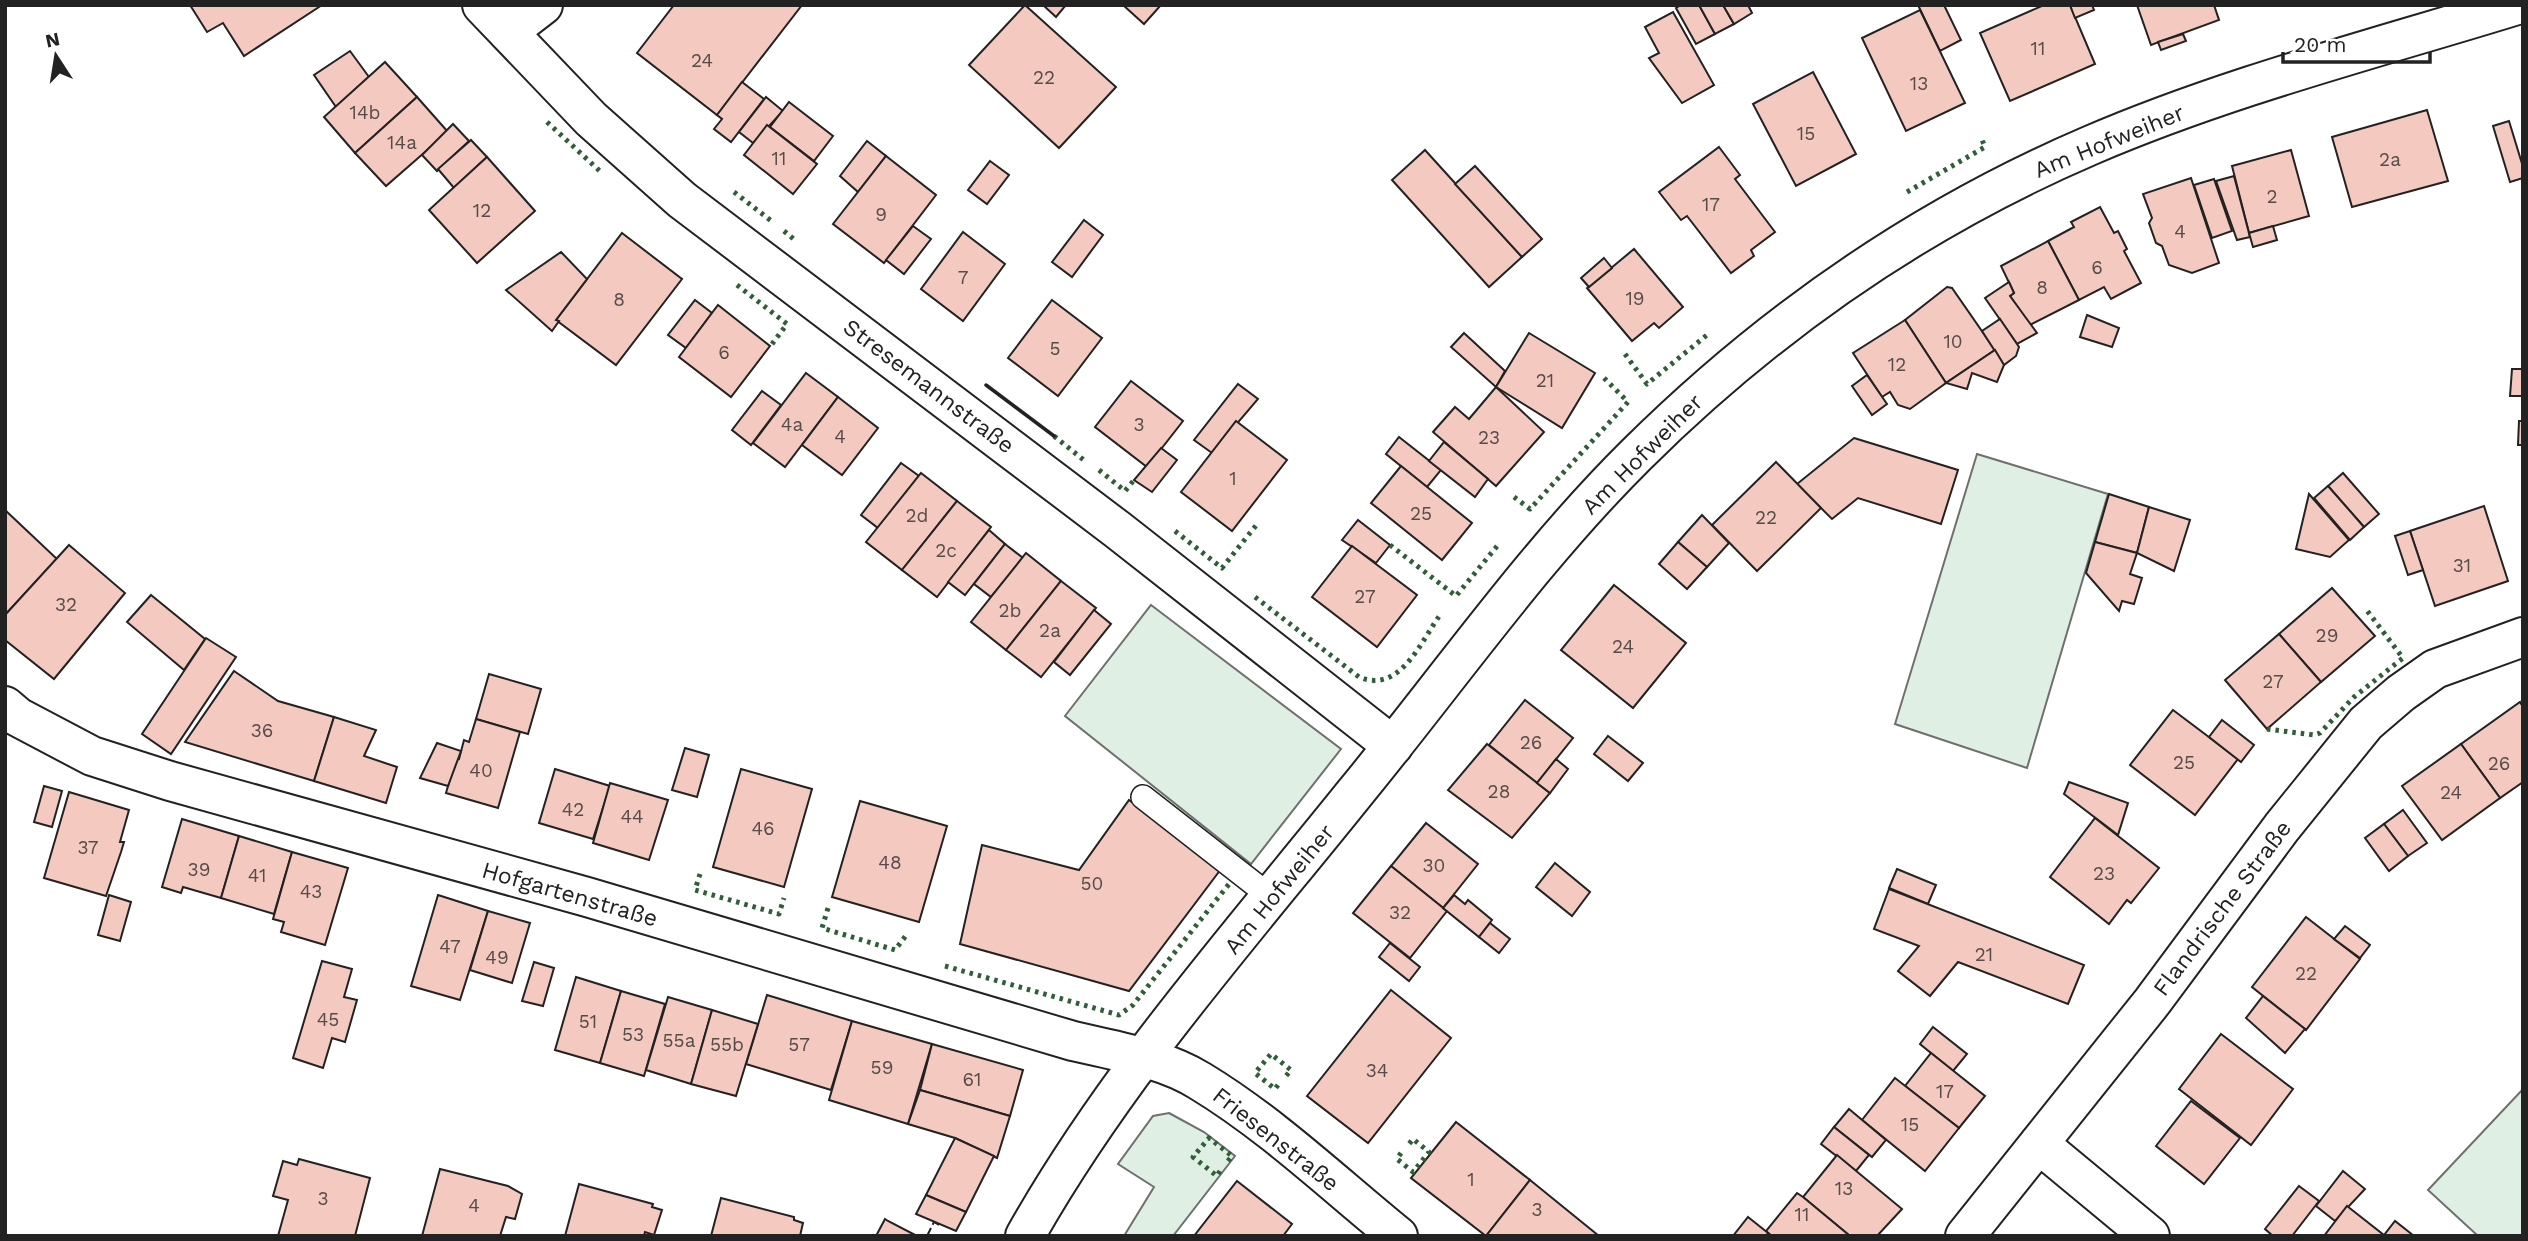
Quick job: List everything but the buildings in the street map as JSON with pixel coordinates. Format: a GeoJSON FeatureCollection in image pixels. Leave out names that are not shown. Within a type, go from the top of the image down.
{"type":"FeatureCollection","features":[{"type":"Feature","properties":{"kind":"street"},"geometry":{"type":"LineString","coordinates":[[495,19],[543,5]]}},
{"type":"Feature","properties":{"kind":"street","name":"Am Hofweiher"},"geometry":{"type":"LineString","coordinates":[[1025,1236],[1050,1192],[1144,1058],[1550,550],[1634,457],[1716,381],[1817,299],[1876,259],[2003,186],[2091,145],[2208,101],[2517,5]]}},
{"type":"Feature","properties":{"kind":"street","name":"Stresemannstraße"},"geometry":{"type":"LineString","coordinates":[[495,19],[592,118],[682,200],[1118,530],[1394,746]]}},
{"type":"Feature","properties":{"kind":"street","name":"Flandrische Straße"},"geometry":{"type":"LineString","coordinates":[[1965,1236],[2152,1002],[2282,827],[2366,723],[2400,693],[2435,669],[2497,644],[2523,637]]}},
{"type":"Feature","properties":{"kind":"street","name":"Hofgartenstraße"},"geometry":{"type":"LineString","coordinates":[[5,706],[18,717],[92,756],[170,781],[587,897],[1073,1041],[1144,1058]]}},
{"type":"Feature","properties":{"kind":"street","name":"Friesenstraße"},"geometry":{"type":"LineString","coordinates":[[1144,1058],[1199,1080],[1264,1127],[1398,1236]]}},
{"type":"Feature","properties":{"kind":"street"},"geometry":{"type":"LineString","coordinates":[[2039,1144],[2150,1236]]}},
{"type":"Feature","properties":{"kind":"lane"},"geometry":{"type":"LineString","coordinates":[[1143,797],[1271,897]]}},
{"type":"Feature","properties":{"kind":"green space"},"geometry":{"type":"Polygon","coordinates":[[[1977,454],[2108,494],[2027,768],[1895,724],[1977,454]]]}},
{"type":"Feature","properties":{"kind":"green space"},"geometry":{"type":"Polygon","coordinates":[[[1151,605],[1341,749],[1251,864],[1065,716],[1151,605]]]}},
{"type":"Feature","properties":{"kind":"green space"},"geometry":{"type":"Polygon","coordinates":[[[2523,1089],[2523,1236],[2478,1236],[2428,1190],[2523,1089]]]}},
{"type":"Feature","properties":{"kind":"green space"},"geometry":{"type":"Polygon","coordinates":[[[1169,1113],[1204,1132],[1235,1156],[1173,1236],[1124,1236],[1154,1187],[1118,1164],[1153,1116],[1169,1113]]]}},
{"type":"Feature","properties":{"kind":"hedge"},"geometry":{"type":"LineString","coordinates":[[547,122],[603,174]]}},
{"type":"Feature","properties":{"kind":"hedge"},"geometry":{"type":"LineString","coordinates":[[1907,192],[1985,147],[1982,140]]}},
{"type":"Feature","properties":{"kind":"hedge"},"geometry":{"type":"LineString","coordinates":[[734,192],[774,223]]}},
{"type":"Feature","properties":{"kind":"hedge"},"geometry":{"type":"LineString","coordinates":[[784,231],[796,241]]}},
{"type":"Feature","properties":{"kind":"hedge"},"geometry":{"type":"LineString","coordinates":[[737,285],[787,324],[772,344]]}},
{"type":"Feature","properties":{"kind":"hedge"},"geometry":{"type":"LineString","coordinates":[[1625,354],[1647,384],[1707,335]]}},
{"type":"Feature","properties":{"kind":"hedge"},"geometry":{"type":"LineString","coordinates":[[1514,497],[1530,509],[1628,402],[1602,376]]}},
{"type":"Feature","properties":{"kind":"hedge"},"geometry":{"type":"LineString","coordinates":[[1054,436],[1085,461]]}},
{"type":"Feature","properties":{"kind":"hedge"},"geometry":{"type":"LineString","coordinates":[[1099,470],[1125,491],[1134,480]]}},
{"type":"Feature","properties":{"kind":"hedge"},"geometry":{"type":"LineString","coordinates":[[1175,531],[1222,568],[1258,523]]}},
{"type":"Feature","properties":{"kind":"hedge"},"geometry":{"type":"LineString","coordinates":[[1390,545],[1456,596],[1498,545]]}},
{"type":"Feature","properties":{"kind":"hedge"},"geometry":{"type":"LineString","coordinates":[[1255,597],[1359,677],[1373,680],[1386,678],[1407,663],[1440,615]]}},
{"type":"Feature","properties":{"kind":"hedge"},"geometry":{"type":"LineString","coordinates":[[2267,729],[2314,735],[2320,733],[2354,697],[2403,658],[2365,608]]}},
{"type":"Feature","properties":{"kind":"hedge"},"geometry":{"type":"LineString","coordinates":[[700,874],[695,890],[779,914],[784,898]]}},
{"type":"Feature","properties":{"kind":"hedge"},"geometry":{"type":"LineString","coordinates":[[945,966],[1119,1015],[1133,1005],[1229,884]]}},
{"type":"Feature","properties":{"kind":"hedge"},"geometry":{"type":"LineString","coordinates":[[828,908],[822,928],[895,950],[908,933]]}},
{"type":"Feature","properties":{"kind":"hedge"},"geometry":{"type":"LineString","coordinates":[[1278,1085],[1275,1089],[1255,1073],[1271,1054],[1291,1070],[1286,1076]]}},
{"type":"Feature","properties":{"kind":"hedge"},"geometry":{"type":"LineString","coordinates":[[1220,1171],[1217,1176],[1193,1157],[1209,1138],[1232,1156],[1227,1162]]}},
{"type":"Feature","properties":{"kind":"hedge"},"geometry":{"type":"LineString","coordinates":[[1401,1153],[1397,1159],[1413,1172],[1429,1152],[1413,1139],[1409,1144]]}},
{"type":"Feature","properties":{"kind":"fence"},"geometry":{"type":"LineString","coordinates":[[927,1236],[934,1222],[939,1225]]}},
{"type":"Feature","properties":{"kind":"wall"},"geometry":{"type":"LineString","coordinates":[[986,385],[1054,436]]}}]}
